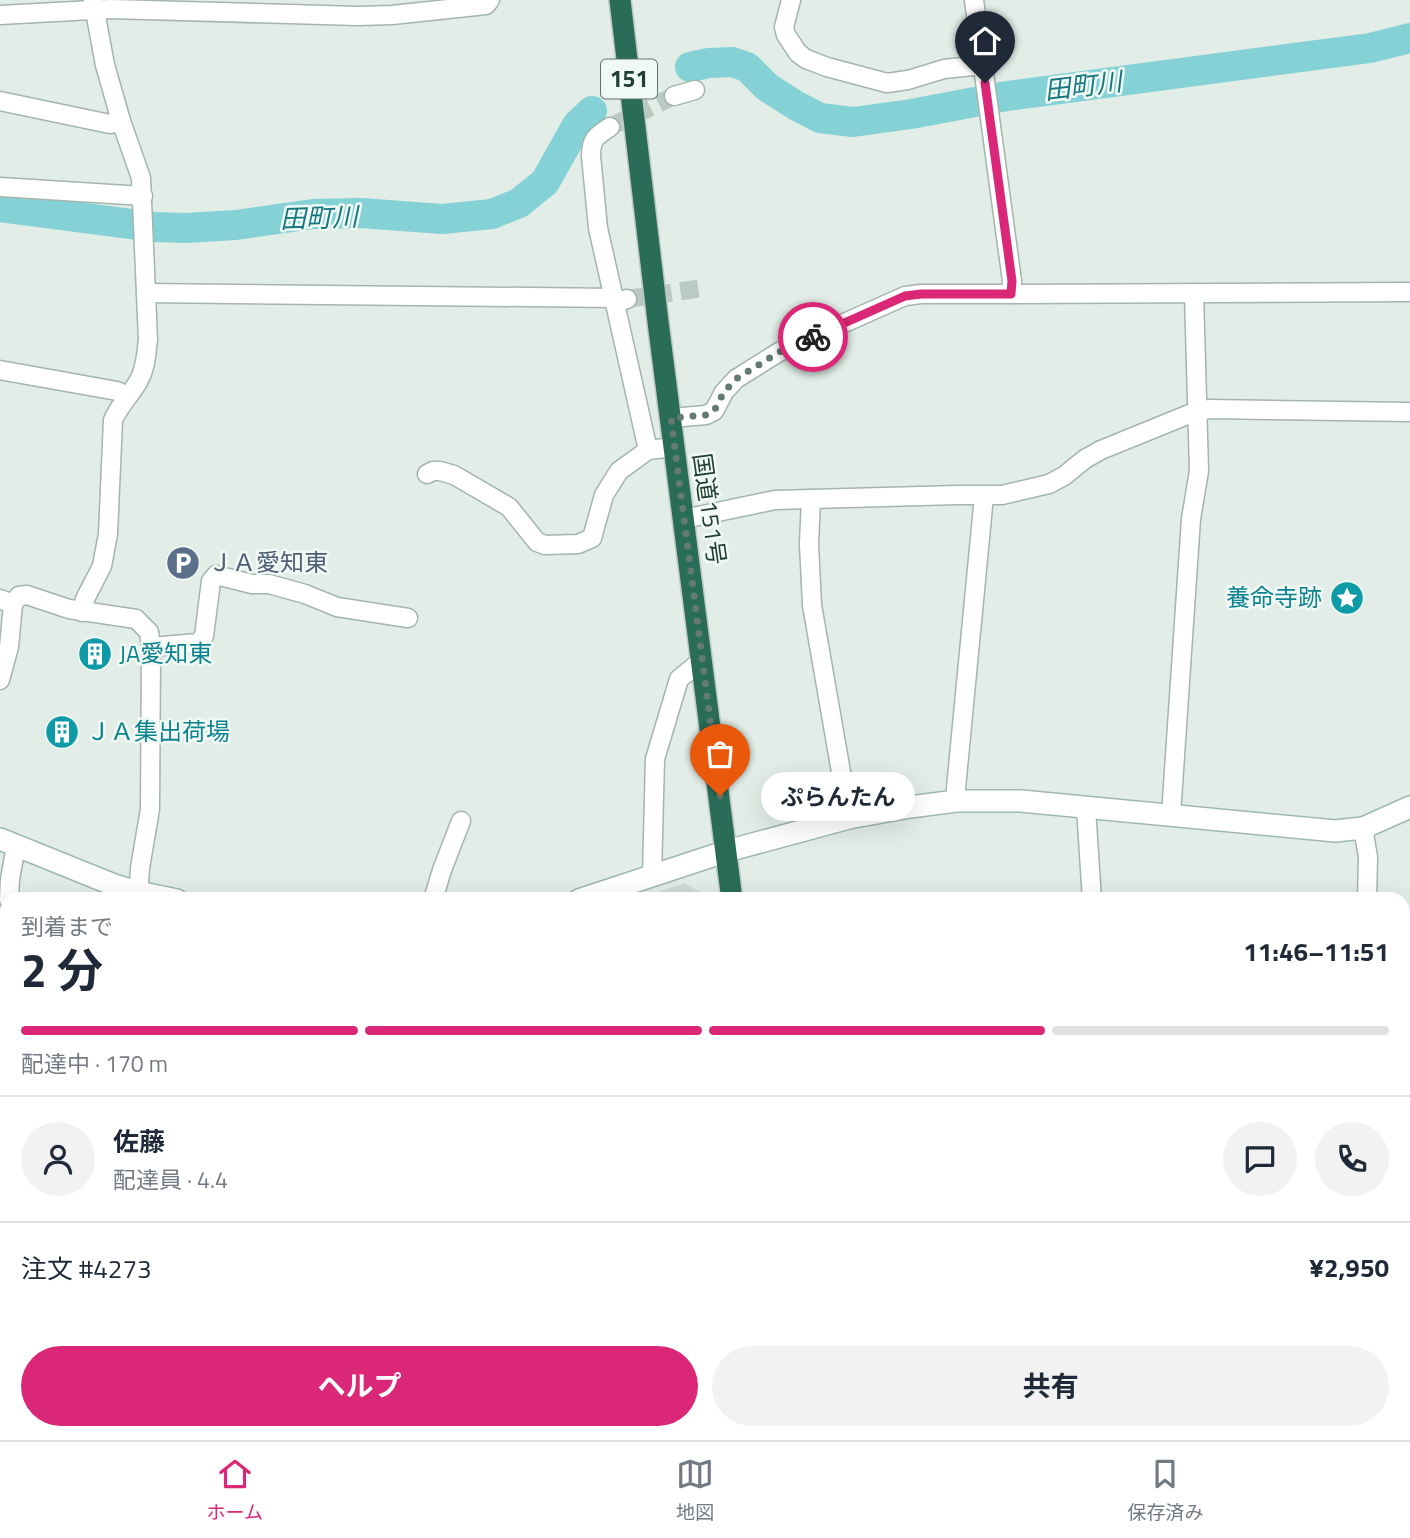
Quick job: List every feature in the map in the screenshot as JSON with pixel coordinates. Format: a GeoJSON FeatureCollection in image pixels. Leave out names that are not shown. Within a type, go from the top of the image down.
{"type":"FeatureCollection","features":[{"type":"Feature","properties":{"kind":"highway","name":"国道151号"},"geometry":{"type":"LineString","coordinates":[[620,0],[654,295],[732,892]]}},
{"type":"Feature","properties":{"kind":"street"},"geometry":{"type":"LineString","coordinates":[[0,15],[94,5],[357,8],[392,15],[486,5],[490,0]]}},
{"type":"Feature","properties":{"kind":"street"},"geometry":{"type":"LineString","coordinates":[[791,0],[784,27],[798,53],[806,59],[887,83],[944,69],[984,74]]}},
{"type":"Feature","properties":{"kind":"street"},"geometry":{"type":"LineString","coordinates":[[974,0],[1012,281],[1011,294]]}},
{"type":"Feature","properties":{"kind":"street"},"geometry":{"type":"LineString","coordinates":[[82,612],[85,599],[102,566],[108,534],[113,420],[119,406],[139,380],[145,366],[148,340],[141,178],[105,65],[94,5]]}},
{"type":"Feature","properties":{"kind":"street"},"geometry":{"type":"LineString","coordinates":[[674,96],[695,90]]}},
{"type":"Feature","properties":{"kind":"street"},"geometry":{"type":"LineString","coordinates":[[0,101],[110,124],[121,121]]}},
{"type":"Feature","properties":{"kind":"street"},"geometry":{"type":"LineString","coordinates":[[610,127],[597,135],[591,145],[598,228],[621,299],[648,450]]}},
{"type":"Feature","properties":{"kind":"street"},"geometry":{"type":"LineString","coordinates":[[0,187],[142,203]]}},
{"type":"Feature","properties":{"kind":"street"},"geometry":{"type":"LineString","coordinates":[[671,418],[706,415],[714,411],[724,392],[736,379],[779,352],[905,296],[1410,292]]}},
{"type":"Feature","properties":{"kind":"street"},"geometry":{"type":"LineString","coordinates":[[146,293],[621,299]]}},
{"type":"Feature","properties":{"kind":"street"},"geometry":{"type":"LineString","coordinates":[[1171,815],[1191,520],[1199,471],[1194,293]]}},
{"type":"Feature","properties":{"kind":"street"},"geometry":{"type":"LineString","coordinates":[[0,370],[117,391],[127,397]]}},
{"type":"Feature","properties":{"kind":"street"},"geometry":{"type":"LineString","coordinates":[[684,519],[775,500],[1002,495],[1049,484],[1101,450],[1197,411],[1210,409],[1410,412]]}},
{"type":"Feature","properties":{"kind":"street"},"geometry":{"type":"LineString","coordinates":[[427,474],[440,471],[454,475],[509,507],[537,542],[545,545],[578,544],[592,538],[604,495],[619,471],[648,450],[674,447]]}},
{"type":"Feature","properties":{"kind":"street"},"geometry":{"type":"LineString","coordinates":[[956,801],[984,496]]}},
{"type":"Feature","properties":{"kind":"street"},"geometry":{"type":"LineString","coordinates":[[811,499],[809,544],[812,605],[849,818]]}},
{"type":"Feature","properties":{"kind":"street"},"geometry":{"type":"LineString","coordinates":[[151,647],[198,643],[204,636],[211,581],[216,575],[251,584],[269,584],[337,607],[408,618]]}},
{"type":"Feature","properties":{"kind":"street"},"geometry":{"type":"LineString","coordinates":[[0,680],[9,647],[7,601],[19,596],[27,595],[82,612],[136,619],[149,632],[150,809],[138,892]]}},
{"type":"Feature","properties":{"kind":"street"},"geometry":{"type":"LineString","coordinates":[[652,876],[654,759],[679,679],[702,660]]}},
{"type":"Feature","properties":{"kind":"street"},"geometry":{"type":"LineString","coordinates":[[603,892],[727,851],[849,818],[956,801],[1021,801],[1335,831],[1363,828],[1410,807]]}},
{"type":"Feature","properties":{"kind":"street"},"geometry":{"type":"LineString","coordinates":[[1086,808],[1091,892]]}},
{"type":"Feature","properties":{"kind":"street"},"geometry":{"type":"LineString","coordinates":[[435,892],[461,821]]}},
{"type":"Feature","properties":{"kind":"street"},"geometry":{"type":"LineString","coordinates":[[1363,828],[1368,856],[1367,892]]}},
{"type":"Feature","properties":{"kind":"street"},"geometry":{"type":"LineString","coordinates":[[9,892],[8,843],[129,892]]}},
{"type":"Feature","properties":{"kind":"shaded area"},"geometry":{"type":"Polygon","coordinates":[[[685,883],[700,892],[657,892],[685,883]]]}},
{"type":"Feature","properties":{"kind":"waterway","name":"田町川"},"geometry":{"type":"LineString","coordinates":[[690,67],[732,62],[747,67],[767,87],[820,118],[853,122],[1007,96],[1370,48],[1410,38]]}},
{"type":"Feature","properties":{"kind":"waterway","name":"田町川"},"geometry":{"type":"LineString","coordinates":[[0,207],[154,227],[186,228],[236,225],[313,214],[361,213],[442,219],[492,214],[519,203],[545,182],[577,125],[592,111]]}},
{"type":"Feature","properties":{"kind":"tunnel"},"geometry":{"type":"LineString","coordinates":[[610,127],[674,96]]}},
{"type":"Feature","properties":{"kind":"tunnel"},"geometry":{"type":"LineString","coordinates":[[627,299],[703,288]]}},
{"type":"Feature","properties":{"kind":"way so far"},"geometry":{"type":"LineString","coordinates":[[720,796],[671,418],[706,415],[714,411],[724,392],[736,379],[779,352],[813,337]]}},
{"type":"Feature","properties":{"kind":"place","name":"ＪＡ愛知東"},"geometry":{"type":"Point","coordinates":[183,563]}},
{"type":"Feature","properties":{"kind":"place","name":"養命寺跡"},"geometry":{"type":"Point","coordinates":[1347,598]}},
{"type":"Feature","properties":{"kind":"place","name":"JA愛知東"},"geometry":{"type":"Point","coordinates":[95,654]}},
{"type":"Feature","properties":{"kind":"place","name":"ＪＡ集出荷場"},"geometry":{"type":"Point","coordinates":[62,732]}},
{"type":"Feature","properties":{"kind":"place","name":"ぷらんたん"},"geometry":{"type":"Point","coordinates":[720,796]}},
{"type":"Feature","properties":{"kind":"route"},"geometry":{"type":"LineString","coordinates":[[813,337],[905,296],[1011,294],[1012,281],[985,83]]}}]}
